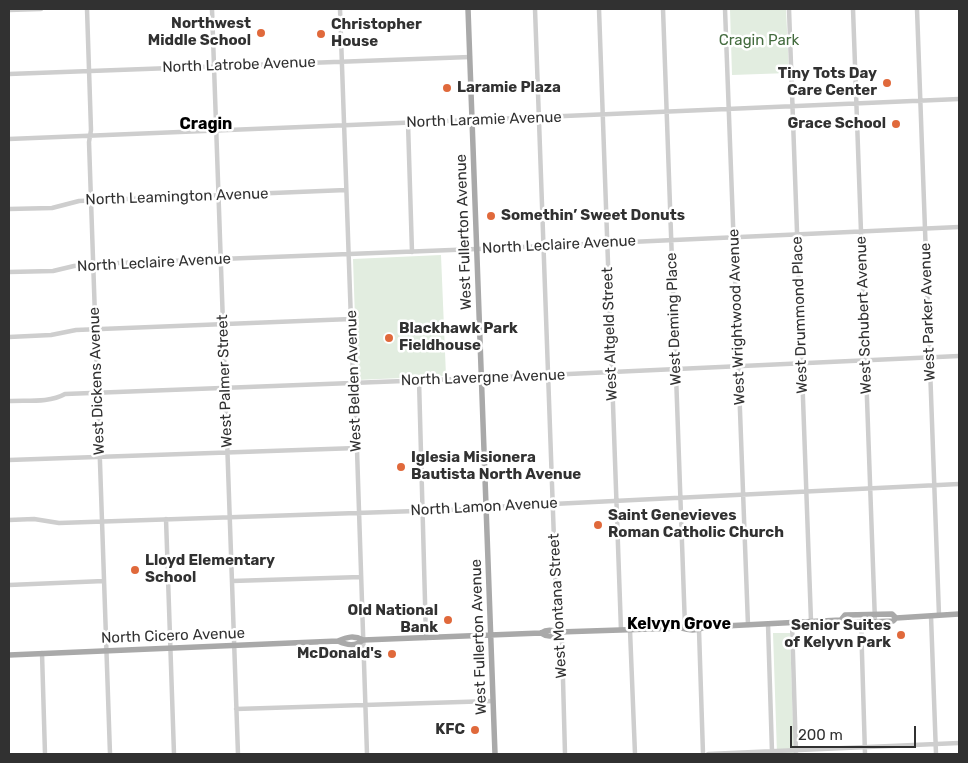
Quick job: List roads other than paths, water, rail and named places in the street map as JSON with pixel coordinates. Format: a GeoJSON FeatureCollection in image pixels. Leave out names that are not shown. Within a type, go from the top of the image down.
{"type":"FeatureCollection","features":[{"type":"Feature","properties":{"kind":"main road","name":"West Fullerton Avenue"},"geometry":{"type":"LineString","coordinates":[[468,9],[495,754]]}},
{"type":"Feature","properties":{"kind":"main road","name":"North Cicero Avenue"},"geometry":{"type":"LineString","coordinates":[[841,620],[845,615],[892,614],[896,618]]}},
{"type":"Feature","properties":{"kind":"main road","name":"North Cicero Avenue"},"geometry":{"type":"LineString","coordinates":[[9,655],[338,641],[346,645],[357,645],[363,640],[540,633],[546,637],[555,636],[560,632],[684,627],[699,623],[702,628],[811,621],[875,622],[893,621],[896,618],[959,614]]}},
{"type":"Feature","properties":{"kind":"street"},"geometry":{"type":"LineString","coordinates":[[9,10],[41,9]]}},
{"type":"Feature","properties":{"kind":"street","name":"West Dickens Avenue"},"geometry":{"type":"LineString","coordinates":[[87,9],[91,200],[110,754]]}},
{"type":"Feature","properties":{"kind":"street","name":"West Palmer Street"},"geometry":{"type":"LineString","coordinates":[[212,9],[238,754]]}},
{"type":"Feature","properties":{"kind":"street","name":"West Belden Avenue"},"geometry":{"type":"LineString","coordinates":[[340,9],[357,448],[366,754]]}},
{"type":"Feature","properties":{"kind":"street","name":"West Montana Street"},"geometry":{"type":"LineString","coordinates":[[535,9],[557,624],[562,642],[565,754]]}},
{"type":"Feature","properties":{"kind":"street","name":"West Altgeld Street"},"geometry":{"type":"LineString","coordinates":[[599,9],[621,630]]}},
{"type":"Feature","properties":{"kind":"street","name":"West Deming Place"},"geometry":{"type":"LineString","coordinates":[[663,9],[684,627]]}},
{"type":"Feature","properties":{"kind":"street","name":"West Wrightwood Avenue"},"geometry":{"type":"LineString","coordinates":[[725,9],[748,625]]}},
{"type":"Feature","properties":{"kind":"street","name":"West Drummond Place"},"geometry":{"type":"LineString","coordinates":[[789,9],[811,621]]}},
{"type":"Feature","properties":{"kind":"street","name":"West Schubert Avenue"},"geometry":{"type":"LineString","coordinates":[[853,9],[875,622]]}},
{"type":"Feature","properties":{"kind":"street","name":"West Parker Avenue"},"geometry":{"type":"LineString","coordinates":[[917,9],[939,615]]}},
{"type":"Feature","properties":{"kind":"street","name":"North Latrobe Avenue"},"geometry":{"type":"LineString","coordinates":[[9,74],[470,56]]}},
{"type":"Feature","properties":{"kind":"street","name":"North Laramie Avenue"},"geometry":{"type":"LineString","coordinates":[[9,139],[602,115],[959,98]]}},
{"type":"Feature","properties":{"kind":"street"},"geometry":{"type":"LineString","coordinates":[[408,123],[412,252]]}},
{"type":"Feature","properties":{"kind":"street","name":"North Leamington Avenue"},"geometry":{"type":"LineString","coordinates":[[9,209],[52,208],[72,202],[91,200],[346,190]]}},
{"type":"Feature","properties":{"kind":"street","name":"North Leclaire Avenue"},"geometry":{"type":"LineString","coordinates":[[9,272],[54,271],[93,264],[412,252],[959,227]]}},
{"type":"Feature","properties":{"kind":"street"},"geometry":{"type":"LineString","coordinates":[[9,337],[51,335],[76,330],[95,329],[351,319]]}},
{"type":"Feature","properties":{"kind":"street","name":"North Lavergne Avenue"},"geometry":{"type":"LineString","coordinates":[[9,401],[47,400],[65,394],[482,378],[959,356]]}},
{"type":"Feature","properties":{"kind":"street"},"geometry":{"type":"LineString","coordinates":[[419,380],[426,638]]}},
{"type":"Feature","properties":{"kind":"street"},"geometry":{"type":"LineString","coordinates":[[9,460],[357,448]]}},
{"type":"Feature","properties":{"kind":"street","name":"North Lamon Avenue"},"geometry":{"type":"LineString","coordinates":[[9,520],[34,519],[59,523],[423,511],[959,484]]}},
{"type":"Feature","properties":{"kind":"street"},"geometry":{"type":"LineString","coordinates":[[166,519],[174,754]]}},
{"type":"Feature","properties":{"kind":"street"},"geometry":{"type":"LineString","coordinates":[[232,581],[361,577]]}},
{"type":"Feature","properties":{"kind":"street"},"geometry":{"type":"LineString","coordinates":[[9,585],[104,581]]}},
{"type":"Feature","properties":{"kind":"street"},"geometry":{"type":"LineString","coordinates":[[861,615],[866,754]]}},
{"type":"Feature","properties":{"kind":"street"},"geometry":{"type":"LineString","coordinates":[[931,616],[936,754]]}},
{"type":"Feature","properties":{"kind":"street"},"geometry":{"type":"LineString","coordinates":[[792,622],[796,752]]}},
{"type":"Feature","properties":{"kind":"street"},"geometry":{"type":"LineString","coordinates":[[768,624],[772,753]]}},
{"type":"Feature","properties":{"kind":"street"},"geometry":{"type":"LineString","coordinates":[[702,628],[704,754]]}},
{"type":"Feature","properties":{"kind":"street"},"geometry":{"type":"LineString","coordinates":[[630,630],[635,754]]}},
{"type":"Feature","properties":{"kind":"street"},"geometry":{"type":"LineString","coordinates":[[42,653],[46,754]]}},
{"type":"Feature","properties":{"kind":"street"},"geometry":{"type":"LineString","coordinates":[[236,709],[493,701]]}},
{"type":"Feature","properties":{"kind":"street"},"geometry":{"type":"LineString","coordinates":[[708,754],[796,752],[959,743]]}},
{"type":"Feature","properties":{"kind":"place","name":"Northwest Middle School"},"geometry":{"type":"Point","coordinates":[261,33]}},
{"type":"Feature","properties":{"kind":"place","name":"Christopher House"},"geometry":{"type":"Point","coordinates":[321,34]}},
{"type":"Feature","properties":{"kind":"place","name":"Tiny Tots Day Care Center"},"geometry":{"type":"Point","coordinates":[887,83]}},
{"type":"Feature","properties":{"kind":"place","name":"Laramie Plaza"},"geometry":{"type":"Point","coordinates":[447,88]}},
{"type":"Feature","properties":{"kind":"place","name":"Grace School"},"geometry":{"type":"Point","coordinates":[896,124]}},
{"type":"Feature","properties":{"kind":"place","name":"Somethin’ Sweet Donuts"},"geometry":{"type":"Point","coordinates":[491,216]}},
{"type":"Feature","properties":{"kind":"place","name":"Blackhawk Park Fieldhouse"},"geometry":{"type":"Point","coordinates":[389,338]}},
{"type":"Feature","properties":{"kind":"place","name":"Iglesia Misionera Bautista North Avenue"},"geometry":{"type":"Point","coordinates":[401,467]}},
{"type":"Feature","properties":{"kind":"place","name":"Saint Genevieves Roman Catholic Church"},"geometry":{"type":"Point","coordinates":[598,525]}},
{"type":"Feature","properties":{"kind":"place","name":"Lloyd Elementary School"},"geometry":{"type":"Point","coordinates":[135,570]}},
{"type":"Feature","properties":{"kind":"place","name":"Old National Bank"},"geometry":{"type":"Point","coordinates":[448,620]}},
{"type":"Feature","properties":{"kind":"place","name":"Senior Suites of Kelyvn Park"},"geometry":{"type":"Point","coordinates":[901,635]}},
{"type":"Feature","properties":{"kind":"place","name":"McDonald's"},"geometry":{"type":"Point","coordinates":[392,654]}},
{"type":"Feature","properties":{"kind":"place","name":"KFC"},"geometry":{"type":"Point","coordinates":[475,730]}},
{"type":"Feature","properties":{"kind":"district","name":"Cragin"},"geometry":{"type":"Point","coordinates":[206,124]}},
{"type":"Feature","properties":{"kind":"district","name":"Kelvyn Grove"},"geometry":{"type":"Point","coordinates":[679,624]}},
{"type":"Feature","properties":{"kind":"park label","name":"Cragin Park"},"geometry":{"type":"Point","coordinates":[759,41]}}]}
